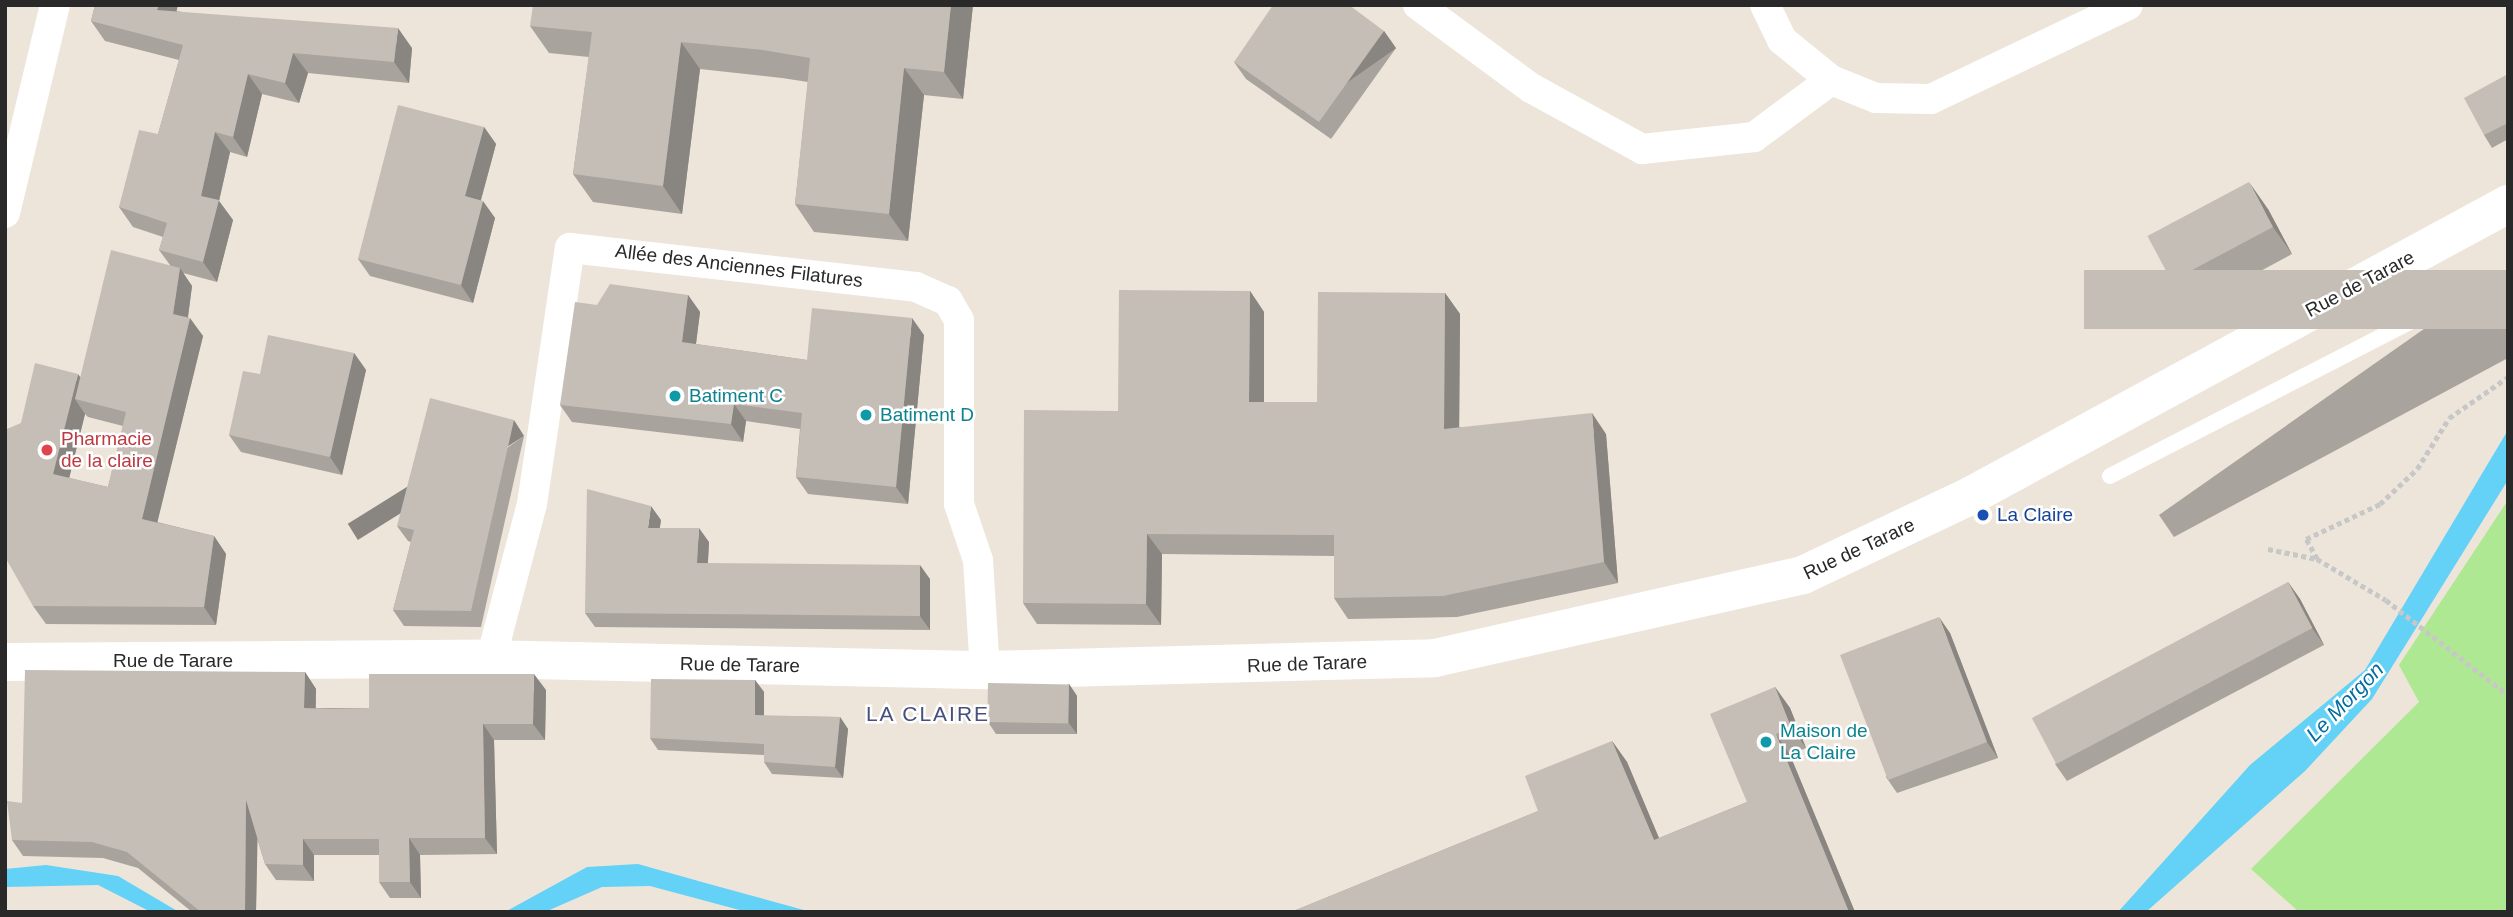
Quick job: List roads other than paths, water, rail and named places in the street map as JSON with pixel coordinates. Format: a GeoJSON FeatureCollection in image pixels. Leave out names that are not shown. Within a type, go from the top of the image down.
{"type":"FeatureCollection","features":[{"type":"Feature","properties":{"kind":"main road","name":"Rue de Tarare"},"geometry":{"type":"LineString","coordinates":[[11,657],[492,659],[985,670],[1435,658],[1762,589],[1972,495],[2508,204]]}},
{"type":"Feature","properties":{"kind":"street"},"geometry":{"type":"LineString","coordinates":[[6,209],[55,5]]}},
{"type":"Feature","properties":{"kind":"street"},"geometry":{"type":"LineString","coordinates":[[1418,5],[1531,88],[1642,149],[1754,137],[1831,80]]}},
{"type":"Feature","properties":{"kind":"street"},"geometry":{"type":"LineString","coordinates":[[1765,5],[1782,40],[1831,80],[1876,98],[1931,99],[2128,5]]}},
{"type":"Feature","properties":{"kind":"street","name":"Allée des Anciennes Filatures"},"geometry":{"type":"LineString","coordinates":[[492,659],[532,505],[570,248],[916,287],[948,301],[959,320],[959,504],[978,561],[985,670]]}},
{"type":"Feature","properties":{"kind":"lane"},"geometry":{"type":"LineString","coordinates":[[2110,476],[2446,304]]}},
{"type":"Feature","properties":{"kind":"water","name":"Le Morgon"},"geometry":{"type":"Polygon","coordinates":[[[2508,430],[2508,480],[2372,699],[2305,771],[2146,912],[2118,912],[2250,765],[2365,670],[2508,430]]]}},
{"type":"Feature","properties":{"kind":"water"},"geometry":{"type":"Polygon","coordinates":[[[638,864],[811,912],[747,912],[650,886],[602,887],[545,912],[505,912],[587,867],[638,864]]]}},
{"type":"Feature","properties":{"kind":"water"},"geometry":{"type":"Polygon","coordinates":[[[46,865],[118,876],[179,912],[151,912],[98,885],[5,887],[5,869],[46,865]]]}},
{"type":"Feature","properties":{"kind":"place","name":"Batiment C"},"geometry":{"type":"Point","coordinates":[675,396]}},
{"type":"Feature","properties":{"kind":"place","name":"Batiment D"},"geometry":{"type":"Point","coordinates":[866,415]}},
{"type":"Feature","properties":{"kind":"place","name":"Pharmacie de la claire"},"geometry":{"type":"Point","coordinates":[47,450]}},
{"type":"Feature","properties":{"kind":"place","name":"La Claire"},"geometry":{"type":"Point","coordinates":[1983,515]}},
{"type":"Feature","properties":{"kind":"place","name":"Maison de La Claire"},"geometry":{"type":"Point","coordinates":[1766,742]}},
{"type":"Feature","properties":{"kind":"district","name":"LA CLAIRE"},"geometry":{"type":"Point","coordinates":[928,714]}}]}
